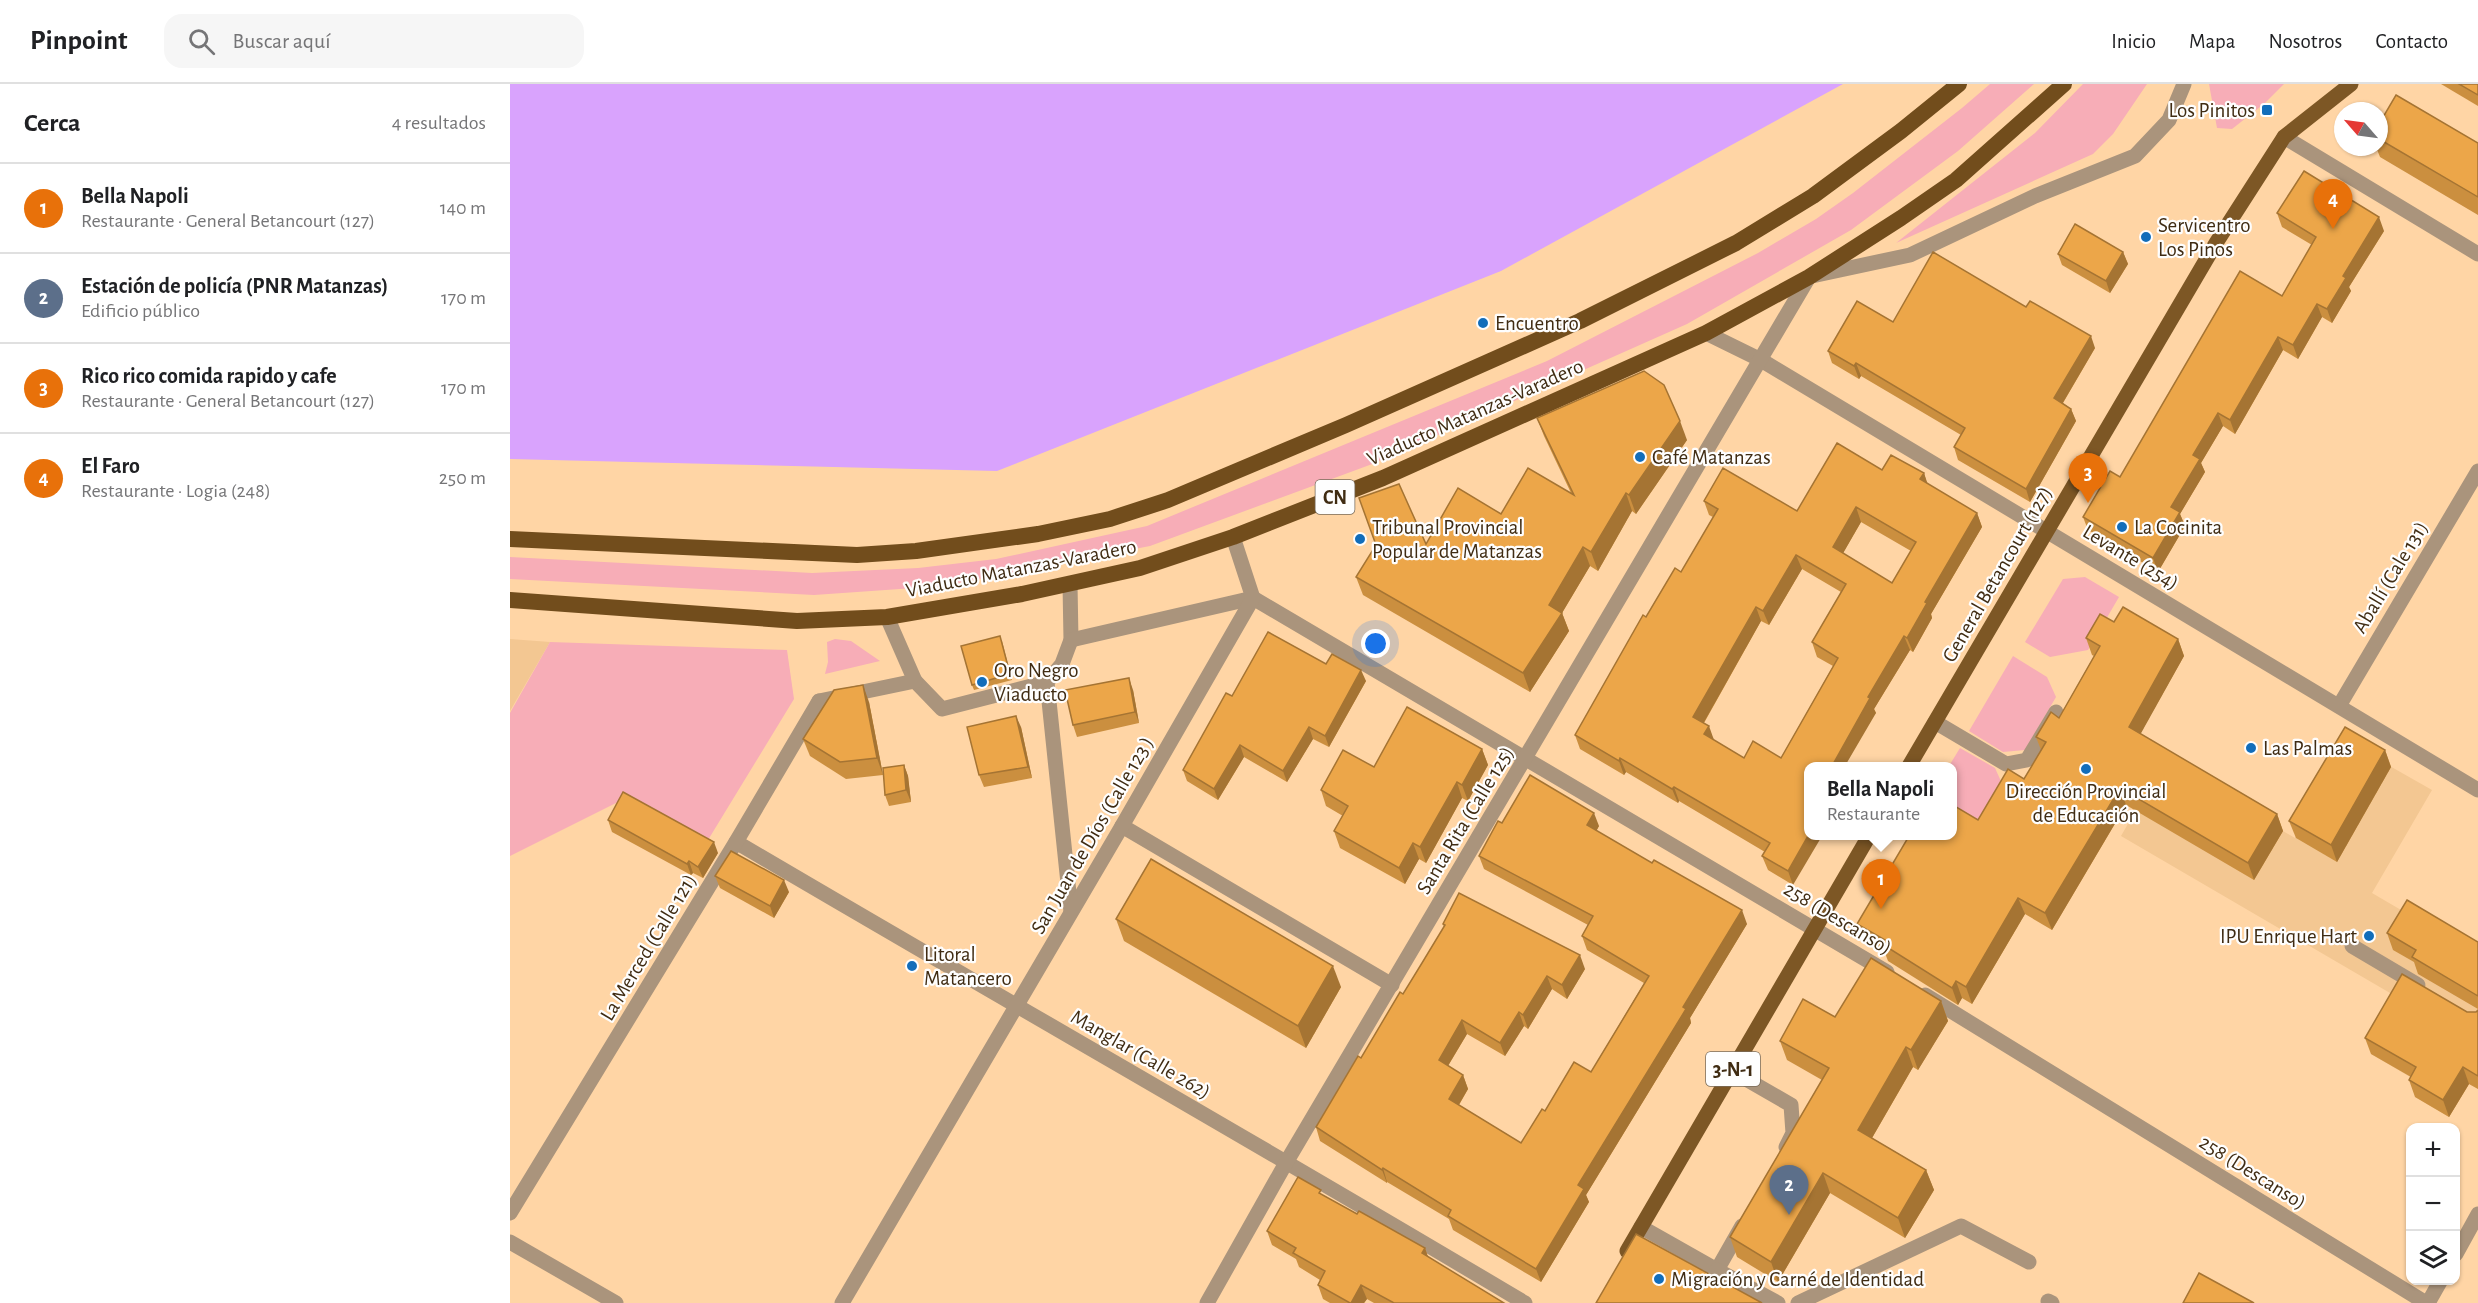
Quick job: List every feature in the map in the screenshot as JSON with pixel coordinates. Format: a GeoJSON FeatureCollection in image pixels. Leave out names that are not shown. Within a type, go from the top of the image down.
{"type":"FeatureCollection","features":[{"type":"Feature","properties":{"kind":"highway","name":"Viaducto Matanzas-Varadero"},"geometry":{"type":"LineString","coordinates":[[510,540],[857,555],[916,551],[1038,534],[1110,519],[1168,500],[1337,429],[1581,321],[1736,243],[1821,190],[1901,131],[1959,84]]}},
{"type":"Feature","properties":{"kind":"highway","name":"Viaducto Matanzas-Varadero"},"geometry":{"type":"LineString","coordinates":[[510,600],[797,621],[887,617],[1070,584],[1140,568],[1233,537],[1383,478],[1706,333],[1809,277],[1956,180],[2064,84]]}},
{"type":"Feature","properties":{"kind":"main road","name":"General Betancourt (127)"},"geometry":{"type":"LineString","coordinates":[[1911,762],[2216,243],[2284,137],[2351,84]]}},
{"type":"Feature","properties":{"kind":"main road","name":"3-N-1"},"geometry":{"type":"LineString","coordinates":[[1618,1265],[1867,840]]}},
{"type":"Feature","properties":{"kind":"street"},"geometry":{"type":"LineString","coordinates":[[1809,277],[1910,255],[2035,196],[2135,156],[2169,120],[2184,84]]}},
{"type":"Feature","properties":{"kind":"street"},"geometry":{"type":"LineString","coordinates":[[2284,137],[2478,254]]}},
{"type":"Feature","properties":{"kind":"street","name":"Santa Rita (Calle 125)"},"geometry":{"type":"LineString","coordinates":[[1207,1303],[1287,1161],[1809,277]]}},
{"type":"Feature","properties":{"kind":"street","name":"Levante (254)"},"geometry":{"type":"LineString","coordinates":[[1706,333],[1761,360],[2478,790]]}},
{"type":"Feature","properties":{"kind":"street","name":"Aballí (Cale 131)"},"geometry":{"type":"LineString","coordinates":[[2339,706],[2478,471]]}},
{"type":"Feature","properties":{"kind":"street"},"geometry":{"type":"LineString","coordinates":[[1071,640],[1253,598],[1233,537]]}},
{"type":"Feature","properties":{"kind":"street"},"geometry":{"type":"LineString","coordinates":[[887,617],[915,681],[942,709],[1047,682],[1062,664],[1071,640],[1070,584]]}},
{"type":"Feature","properties":{"kind":"street","name":"258 (Descanso)"},"geometry":{"type":"LineString","coordinates":[[1253,598],[1524,760],[1815,928],[2427,1303]]}},
{"type":"Feature","properties":{"kind":"street","name":"San Juan de Díos (Calle 123 )"},"geometry":{"type":"LineString","coordinates":[[842,1303],[1253,598]]}},
{"type":"Feature","properties":{"kind":"street","name":"La Merced (Calle 121)"},"geometry":{"type":"LineString","coordinates":[[510,1214],[819,701],[915,681]]}},
{"type":"Feature","properties":{"kind":"street"},"geometry":{"type":"LineString","coordinates":[[1047,682],[1071,912]]}},
{"type":"Feature","properties":{"kind":"street"},"geometry":{"type":"LineString","coordinates":[[1935,722],[2006,764],[2027,760],[2056,712]]}},
{"type":"Feature","properties":{"kind":"street"},"geometry":{"type":"LineString","coordinates":[[1122,826],[1392,985]]}},
{"type":"Feature","properties":{"kind":"street","name":"Manglar (Calle 262)"},"geometry":{"type":"LineString","coordinates":[[736,842],[1016,1007],[1287,1161],[1526,1303]]}},
{"type":"Feature","properties":{"kind":"street"},"geometry":{"type":"LineString","coordinates":[[2352,946],[2430,992]]}},
{"type":"Feature","properties":{"kind":"street"},"geometry":{"type":"LineString","coordinates":[[1732,1071],[1791,1105],[1793,1133],[1777,1163]]}},
{"type":"Feature","properties":{"kind":"street"},"geometry":{"type":"LineString","coordinates":[[1717,1270],[1750,1211]]}},
{"type":"Feature","properties":{"kind":"street"},"geometry":{"type":"LineString","coordinates":[[2460,1247],[2478,1214]]}},
{"type":"Feature","properties":{"kind":"street"},"geometry":{"type":"LineString","coordinates":[[1798,1303],[1961,1226],[2029,1262]]}},
{"type":"Feature","properties":{"kind":"street"},"geometry":{"type":"LineString","coordinates":[[1641,1227],[1778,1303]]}},
{"type":"Feature","properties":{"kind":"street"},"geometry":{"type":"LineString","coordinates":[[510,1242],[616,1303]]}},
{"type":"Feature","properties":{"kind":"street"},"geometry":{"type":"LineString","coordinates":[[2427,1303],[2438,1285]]}},
{"type":"Feature","properties":{"kind":"shaded area"},"geometry":{"type":"Polygon","coordinates":[[[510,84],[1843,84],[1501,271],[997,471],[510,459],[510,84]]]}},
{"type":"Feature","properties":{"kind":"shaded area"},"geometry":{"type":"Polygon","coordinates":[[[1990,84],[2034,84],[1958,151],[1851,230],[1687,324],[1375,463],[1150,546],[943,586],[814,595],[510,579],[510,557],[812,573],[918,568],[996,559],[1147,526],[1547,361],[1758,253],[1816,219],[1853,193],[1990,84]]]}},
{"type":"Feature","properties":{"kind":"shaded area"},"geometry":{"type":"Polygon","coordinates":[[[2083,84],[2147,84],[2113,134],[2093,154],[1896,243],[2035,133],[2083,84]]]}},
{"type":"Feature","properties":{"kind":"shaded area"},"geometry":{"type":"Polygon","coordinates":[[[2209,84],[2284,84],[2265,103],[2232,129],[2217,128],[2209,84]]]}},
{"type":"Feature","properties":{"kind":"shaded area"},"geometry":{"type":"Polygon","coordinates":[[[2085,577],[2119,597],[2088,650],[2050,657],[2025,642],[2063,579],[2085,577]]]}},
{"type":"Feature","properties":{"kind":"shaded area"},"geometry":{"type":"Polygon","coordinates":[[[510,639],[550,642],[510,711],[510,639]]]}},
{"type":"Feature","properties":{"kind":"shaded area"},"geometry":{"type":"Polygon","coordinates":[[[835,639],[851,641],[880,661],[825,674],[828,662],[827,642],[835,639]]]}},
{"type":"Feature","properties":{"kind":"shaded area"},"geometry":{"type":"Polygon","coordinates":[[[550,642],[787,650],[794,699],[708,840],[628,797],[510,856],[510,713],[550,642]]]}},
{"type":"Feature","properties":{"kind":"shaded area"},"geometry":{"type":"Polygon","coordinates":[[[2013,656],[2047,677],[2056,697],[2025,750],[2003,752],[1969,731],[2013,656]]]}},
{"type":"Feature","properties":{"kind":"shaded area","name":"IPU Enrique Hart"},"geometry":{"type":"Polygon","coordinates":[[[2351,744],[2432,790],[2372,893],[2478,955],[2478,1089],[2469,1084],[2449,1117],[2415,1097],[2422,1084],[2371,1054],[2402,1000],[2121,836],[2164,761],[2295,838],[2351,744]]]}},
{"type":"Feature","properties":{"kind":"shaded area"},"geometry":{"type":"Polygon","coordinates":[[[1960,748],[1995,768],[2004,788],[1977,829],[1957,816],[1957,762],[1951,762],[1960,748]]]}},
{"type":"Feature","properties":{"kind":"building"},"geometry":{"type":"Polygon","coordinates":[[[2459,84],[2478,84],[2478,95],[2459,84]]]}},
{"type":"Feature","properties":{"kind":"building"},"geometry":{"type":"Polygon","coordinates":[[[2396,95],[2478,143],[2478,197],[2388,144],[2388,109],[2396,95]]]}},
{"type":"Feature","properties":{"kind":"building"},"geometry":{"type":"Polygon","coordinates":[[[2304,171],[2379,217],[2343,276],[2346,278],[2327,309],[2317,304],[2293,345],[2278,337],[2230,420],[2218,413],[2193,455],[2200,459],[2171,507],[2180,512],[2153,558],[2083,517],[2110,471],[2120,477],[2240,271],[2282,296],[2316,237],[2277,213],[2304,171]]]}},
{"type":"Feature","properties":{"kind":"building"},"geometry":{"type":"Polygon","coordinates":[[[2075,224],[2123,252],[2106,281],[2058,254],[2075,224]]]}},
{"type":"Feature","properties":{"kind":"building"},"geometry":{"type":"Polygon","coordinates":[[[1933,252],[2026,307],[2030,301],[2091,336],[2054,398],[2071,409],[2026,489],[1954,447],[1965,428],[1856,363],[1854,366],[1828,351],[1857,301],[1893,322],[1933,252]]]}},
{"type":"Feature","properties":{"kind":"building"},"geometry":{"type":"Polygon","coordinates":[[[1644,371],[1664,385],[1680,421],[1629,495],[1626,493],[1591,552],[1583,547],[1549,605],[1562,613],[1523,673],[1356,577],[1376,545],[1359,498],[1399,484],[1426,544],[1458,488],[1501,514],[1528,468],[1574,495],[1537,418],[1644,371]]]}},
{"type":"Feature","properties":{"kind":"building"},"geometry":{"type":"Polygon","coordinates":[[[1837,443],[1882,470],[1891,455],[1924,473],[1920,479],[1977,513],[1925,602],[1927,603],[1907,638],[1904,636],[1868,697],[1870,698],[1834,762],[1804,762],[1806,840],[1788,871],[1762,856],[1770,843],[1674,787],[1672,789],[1575,735],[1643,615],[1646,617],[1675,568],[1681,572],[1718,509],[1704,501],[1723,468],[1797,511],[1837,443]],[[1856,507],[1833,547],[1892,583],[1916,542],[1856,507]],[[1796,555],[1763,611],[1756,607],[1693,717],[1709,726],[1704,734],[1744,758],[1753,741],[1781,758],[1838,658],[1812,642],[1846,584],[1796,555]]]}},
{"type":"Feature","properties":{"kind":"building"},"geometry":{"type":"Polygon","coordinates":[[[2123,607],[2178,639],[2129,727],[2277,814],[2248,863],[2120,788],[2045,913],[2018,898],[1966,987],[1956,981],[1952,988],[1882,944],[1885,940],[1857,924],[1907,840],[1957,840],[1957,807],[1978,820],[2008,769],[2024,779],[2046,742],[2036,737],[2051,712],[2059,718],[2100,646],[2086,638],[2100,614],[2114,622],[2123,607]]]}},
{"type":"Feature","properties":{"kind":"building"},"geometry":{"type":"Polygon","coordinates":[[[1268,632],[1326,664],[1332,654],[1361,670],[1325,736],[1309,727],[1283,771],[1240,745],[1214,789],[1183,770],[1226,693],[1232,696],[1268,632]]]}},
{"type":"Feature","properties":{"kind":"building"},"geometry":{"type":"Polygon","coordinates":[[[1000,636],[1010,674],[972,685],[961,646],[1000,636]]]}},
{"type":"Feature","properties":{"kind":"building"},"geometry":{"type":"Polygon","coordinates":[[[1129,678],[1135,712],[1073,725],[1065,690],[1129,678]]]}},
{"type":"Feature","properties":{"kind":"building"},"geometry":{"type":"Polygon","coordinates":[[[863,685],[877,758],[840,762],[803,739],[834,690],[863,685]]]}},
{"type":"Feature","properties":{"kind":"building"},"geometry":{"type":"Polygon","coordinates":[[[1407,707],[1482,749],[1462,785],[1457,782],[1420,847],[1413,843],[1399,868],[1334,831],[1348,806],[1321,790],[1343,750],[1374,767],[1407,707]]]}},
{"type":"Feature","properties":{"kind":"building"},"geometry":{"type":"Polygon","coordinates":[[[1016,716],[1028,767],[979,775],[967,727],[1016,716]]]}},
{"type":"Feature","properties":{"kind":"building"},"geometry":{"type":"Polygon","coordinates":[[[2345,727],[2385,750],[2331,845],[2289,821],[2345,727]]]}},
{"type":"Feature","properties":{"kind":"building"},"geometry":{"type":"Polygon","coordinates":[[[904,765],[906,790],[885,795],[883,768],[904,765]]]}},
{"type":"Feature","properties":{"kind":"building"},"geometry":{"type":"Polygon","coordinates":[[[1530,775],[1594,813],[1587,825],[1652,863],[1654,860],[1742,910],[1683,1007],[1686,1009],[1578,1185],[1584,1189],[1536,1269],[1448,1216],[1451,1210],[1383,1168],[1382,1170],[1316,1127],[1358,1056],[1361,1058],[1400,992],[1403,994],[1422,963],[1445,925],[1443,924],[1459,893],[1580,955],[1562,985],[1547,976],[1523,1015],[1519,1012],[1500,1043],[1462,1020],[1439,1060],[1463,1075],[1449,1099],[1521,1143],[1542,1109],[1545,1111],[1574,1062],[1591,1072],[1649,976],[1582,936],[1593,916],[1479,856],[1498,821],[1502,823],[1530,775]]]}},
{"type":"Feature","properties":{"kind":"building"},"geometry":{"type":"Polygon","coordinates":[[[623,792],[714,842],[698,867],[689,861],[687,864],[608,820],[623,792]]]}},
{"type":"Feature","properties":{"kind":"building"},"geometry":{"type":"Polygon","coordinates":[[[731,851],[784,880],[770,906],[715,876],[731,851]]]}},
{"type":"Feature","properties":{"kind":"building"},"geometry":{"type":"Polygon","coordinates":[[[1151,859],[1333,966],[1298,1026],[1116,919],[1151,859]]]}},
{"type":"Feature","properties":{"kind":"building"},"geometry":{"type":"Polygon","coordinates":[[[2407,900],[2478,942],[2478,996],[2412,957],[2416,950],[2387,933],[2407,900]]]}},
{"type":"Feature","properties":{"kind":"building"},"geometry":{"type":"Polygon","coordinates":[[[1871,958],[1941,1001],[1911,1050],[1906,1047],[1858,1130],[1926,1170],[1898,1218],[1823,1173],[1771,1262],[1730,1237],[1829,1068],[1780,1041],[1803,999],[1835,1017],[1871,958]]]}},
{"type":"Feature","properties":{"kind":"building"},"geometry":{"type":"Polygon","coordinates":[[[2402,974],[2467,1012],[2478,1010],[2478,1076],[2463,1067],[2443,1100],[2409,1080],[2416,1067],[2365,1038],[2402,974]]]}},
{"type":"Feature","properties":{"kind":"building"},"geometry":{"type":"Polygon","coordinates":[[[1298,1177],[1321,1190],[1319,1193],[1357,1214],[1359,1211],[1425,1248],[1422,1253],[1504,1303],[1394,1303],[1361,1285],[1350,1303],[1318,1285],[1325,1271],[1293,1253],[1296,1248],[1267,1231],[1298,1177]]]}},
{"type":"Feature","properties":{"kind":"building"},"geometry":{"type":"Polygon","coordinates":[[[1636,1234],[1762,1303],[1596,1303],[1636,1234]]]}},
{"type":"Feature","properties":{"kind":"building"},"geometry":{"type":"Polygon","coordinates":[[[2199,1273],[2254,1303],[2183,1303],[2199,1273]]]}},
{"type":"Feature","properties":{"kind":"place","name":"Los Pinitos"},"geometry":{"type":"Point","coordinates":[2267,110]}},
{"type":"Feature","properties":{"kind":"place","name":"El Faro"},"geometry":{"type":"Point","coordinates":[2333,229]}},
{"type":"Feature","properties":{"kind":"place","name":"Servicentro Los Pinos"},"geometry":{"type":"Point","coordinates":[2146,237]}},
{"type":"Feature","properties":{"kind":"place","name":"Encuentro"},"geometry":{"type":"Point","coordinates":[1483,323]}},
{"type":"Feature","properties":{"kind":"place","name":"Café Matanzas"},"geometry":{"type":"Point","coordinates":[1640,457]}},
{"type":"Feature","properties":{"kind":"place","name":"Rico rico comida rapido y cafe"},"geometry":{"type":"Point","coordinates":[2088,503]}},
{"type":"Feature","properties":{"kind":"place","name":"La Cocinita"},"geometry":{"type":"Point","coordinates":[2122,527]}},
{"type":"Feature","properties":{"kind":"place","name":"Tribunal Provincial Popular de Matanzas"},"geometry":{"type":"Point","coordinates":[1360,539]}},
{"type":"Feature","properties":{"kind":"place","name":"Oro Negro Viaducto"},"geometry":{"type":"Point","coordinates":[982,682]}},
{"type":"Feature","properties":{"kind":"place","name":"Las Palmas"},"geometry":{"type":"Point","coordinates":[2251,748]}},
{"type":"Feature","properties":{"kind":"place","name":"Dirección Provincial de Educación"},"geometry":{"type":"Point","coordinates":[2086,769]}},
{"type":"Feature","properties":{"kind":"place","name":"Bella Napoli"},"geometry":{"type":"Point","coordinates":[1881,909]}},
{"type":"Feature","properties":{"kind":"place","name":"IPU Enrique Hart"},"geometry":{"type":"Point","coordinates":[2369,936]}},
{"type":"Feature","properties":{"kind":"place","name":"Litoral Matancero"},"geometry":{"type":"Point","coordinates":[912,966]}},
{"type":"Feature","properties":{"kind":"place","name":"Estación de policía (PNR Matanzas)"},"geometry":{"type":"Point","coordinates":[1789,1215]}},
{"type":"Feature","properties":{"kind":"place","name":"Migración y Carné de Identidad"},"geometry":{"type":"Point","coordinates":[1659,1279]}}]}
